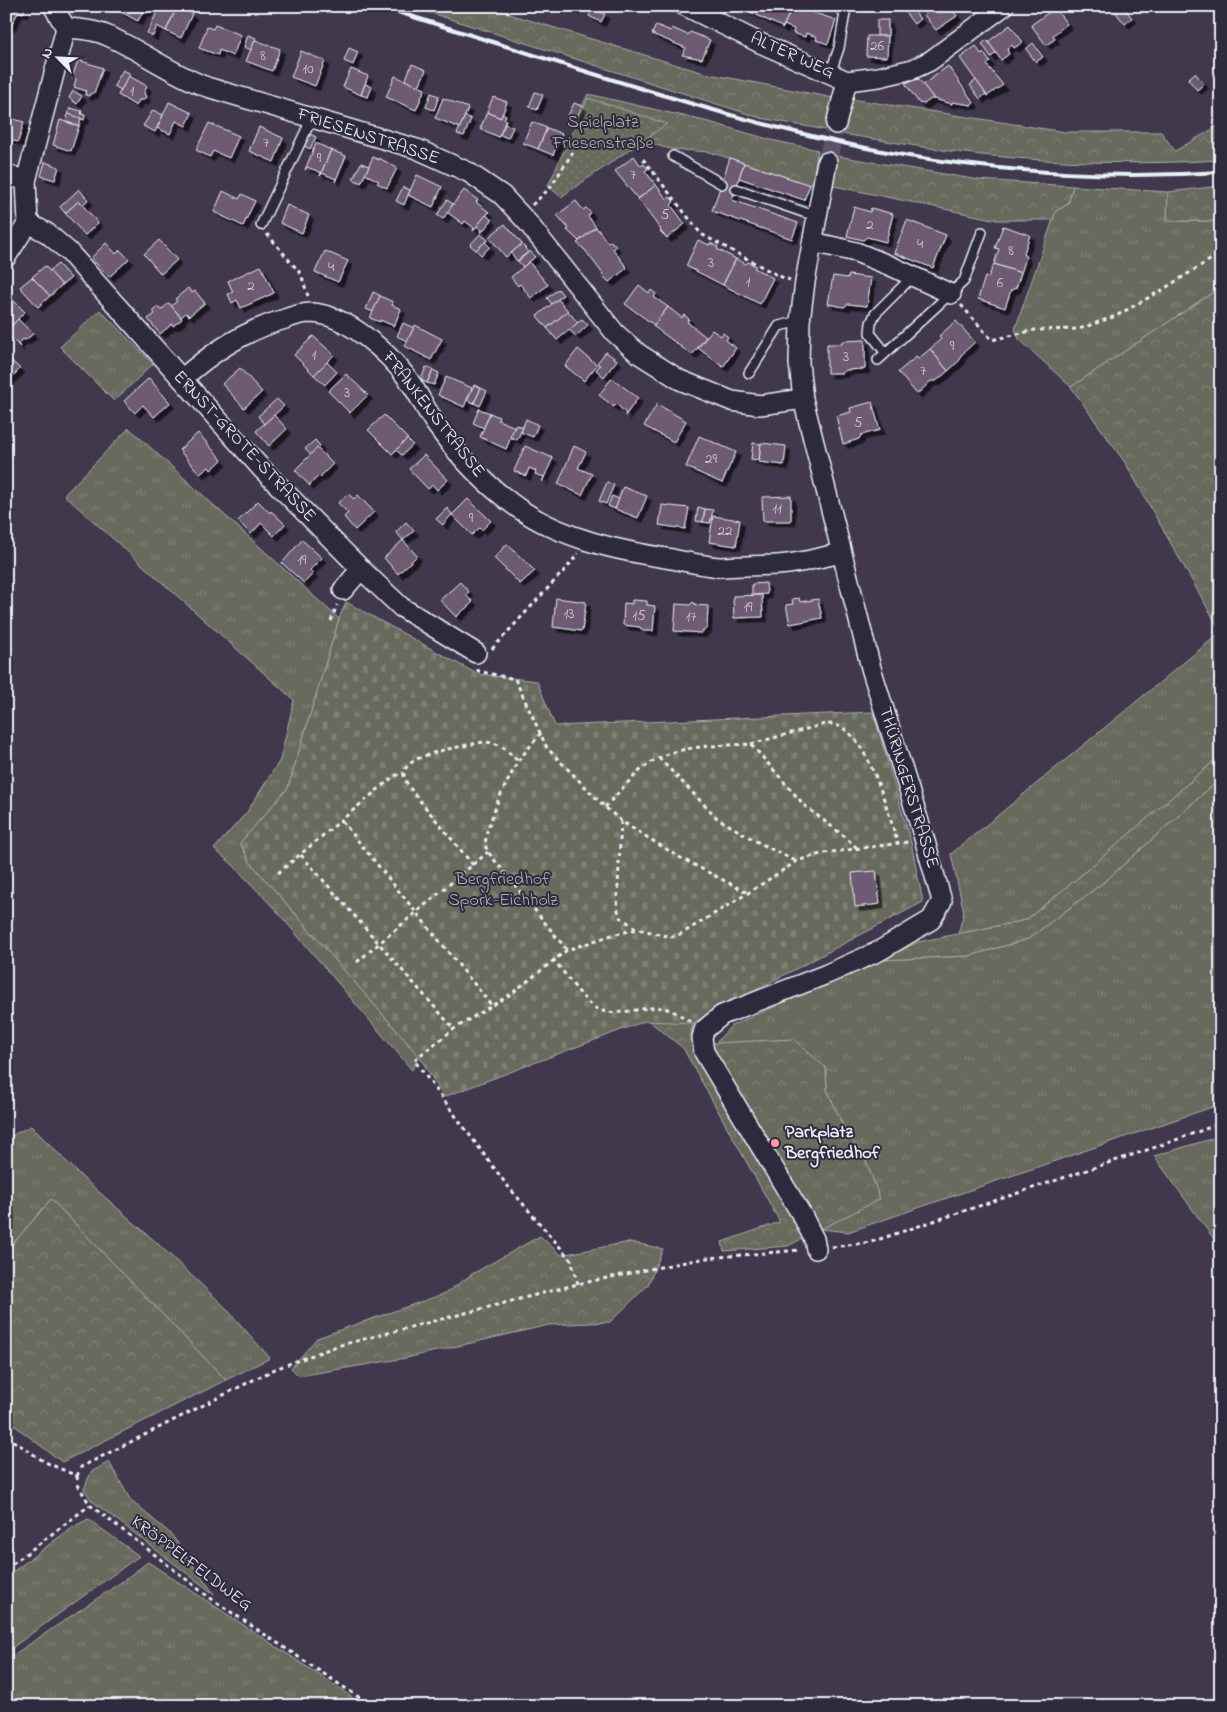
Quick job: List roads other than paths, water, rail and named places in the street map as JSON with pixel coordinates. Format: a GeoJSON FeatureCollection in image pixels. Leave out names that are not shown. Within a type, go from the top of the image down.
{"type":"FeatureCollection","features":[{"type":"Feature","properties":{"kind":"street"},"geometry":{"type":"LineString","coordinates":[[6,258],[28,223],[26,181],[66,28],[54,6]]}},
{"type":"Feature","properties":{"kind":"street","name":"ALTER WEG"},"geometry":{"type":"LineString","coordinates":[[685,6],[722,14],[838,77],[878,77],[913,70],[930,61],[1004,6]]}},
{"type":"Feature","properties":{"kind":"street","name":"FRIESENSTRASSE"},"geometry":{"type":"LineString","coordinates":[[66,28],[85,30],[107,36],[184,78],[207,87],[418,149],[468,172],[502,195],[615,333],[639,354],[680,380],[732,401],[760,404],[803,400]]}},
{"type":"Feature","properties":{"kind":"street"},"geometry":{"type":"LineString","coordinates":[[836,124],[838,77]]}},
{"type":"Feature","properties":{"kind":"street","name":"THÜRINGERSTRASSE"},"geometry":{"type":"LineString","coordinates":[[816,1249],[814,1239],[803,1217],[704,1052],[702,1038],[704,1030],[722,1015],[827,974],[879,951],[931,920],[942,901],[871,668],[803,400],[799,363],[800,321],[805,282],[828,162]]}},
{"type":"Feature","properties":{"kind":"street"},"geometry":{"type":"LineString","coordinates":[[6,174],[26,181]]}},
{"type":"Feature","properties":{"kind":"street","name":"ERNST-GROTE-STRASSE"},"geometry":{"type":"LineString","coordinates":[[28,223],[48,232],[68,251],[261,468],[361,569],[401,607],[475,652]]}},
{"type":"Feature","properties":{"kind":"street"},"geometry":{"type":"LineString","coordinates":[[814,242],[856,252],[951,294]]}},
{"type":"Feature","properties":{"kind":"street","name":"FRANKENSTRASSE"},"geometry":{"type":"LineString","coordinates":[[182,379],[198,364],[240,336],[267,324],[292,316],[312,313],[330,317],[365,335],[390,358],[409,380],[437,426],[468,464],[490,487],[520,509],[549,526],[583,539],[632,552],[718,567],[788,564],[841,553]]}},
{"type":"Feature","properties":{"kind":"street"},"geometry":{"type":"LineString","coordinates":[[343,590],[361,569]]}},
{"type":"Feature","properties":{"kind":"lane"},"geometry":{"type":"LineString","coordinates":[[835,6],[845,13],[839,48],[838,77]]}},
{"type":"Feature","properties":{"kind":"lane"},"geometry":{"type":"LineString","coordinates":[[261,225],[312,117]]}},
{"type":"Feature","properties":{"kind":"lane"},"geometry":{"type":"LineString","coordinates":[[673,156],[722,184]]}},
{"type":"Feature","properties":{"kind":"lane"},"geometry":{"type":"LineString","coordinates":[[736,189],[817,216]]}},
{"type":"Feature","properties":{"kind":"lane"},"geometry":{"type":"LineString","coordinates":[[878,360],[964,280],[982,232]]}},
{"type":"Feature","properties":{"kind":"lane"},"geometry":{"type":"LineString","coordinates":[[886,352],[870,333],[871,323],[875,314],[913,276]]}},
{"type":"Feature","properties":{"kind":"lane"},"geometry":{"type":"LineString","coordinates":[[749,374],[779,326],[800,321]]}},
{"type":"Feature","properties":{"kind":"tunnel"},"geometry":{"type":"LineString","coordinates":[[827,162],[836,124]]}},
{"type":"Feature","properties":{"kind":"railway"},"geometry":{"type":"LineString","coordinates":[[379,6],[701,106],[783,129],[867,148],[987,167],[1065,173],[1143,175],[1221,172]]}},
{"type":"Feature","properties":{"kind":"place","name":"Parkplatz Bergfriedhof"},"geometry":{"type":"Point","coordinates":[775,1143]}},
{"type":"Feature","properties":{"kind":"park label","name":"Spielplatz Friesenstraße"},"geometry":{"type":"Point","coordinates":[603,133]}},
{"type":"Feature","properties":{"kind":"park label","name":"Bergfriedhof Spork-Eichholz"},"geometry":{"type":"Point","coordinates":[503,890]}}]}
